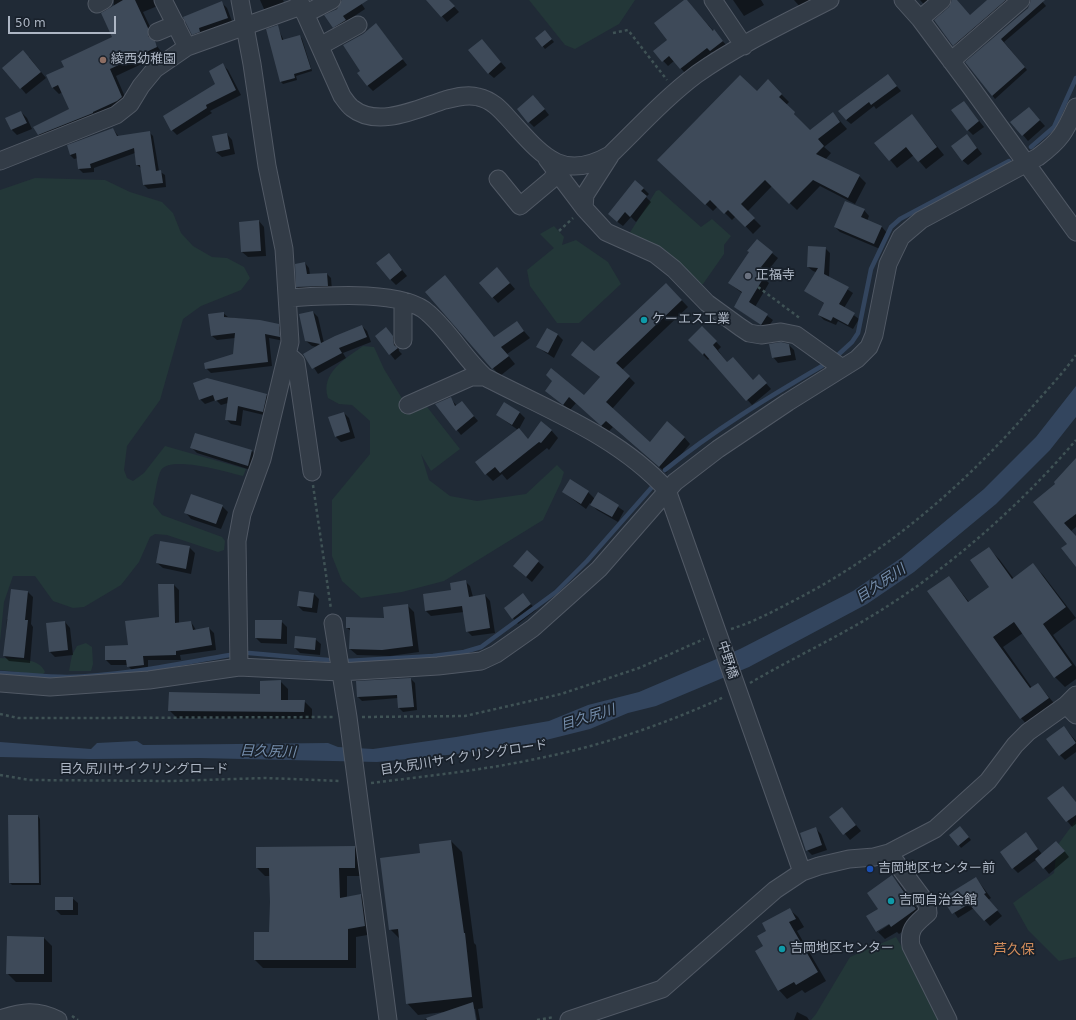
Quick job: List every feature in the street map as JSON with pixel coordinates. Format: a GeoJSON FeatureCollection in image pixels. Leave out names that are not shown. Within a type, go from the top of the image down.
{"type":"FeatureCollection","features":[{"type":"Feature","properties":{"kind":"street"},"geometry":{"type":"LineString","coordinates":[[163,0],[187,47]]}},
{"type":"Feature","properties":{"kind":"street"},"geometry":{"type":"LineString","coordinates":[[239,667],[237,541],[242,514],[262,459],[290,342],[284,249],[267,166],[252,64],[244,28],[240,0]]}},
{"type":"Feature","properties":{"kind":"street"},"geometry":{"type":"LineString","coordinates":[[0,161],[116,115],[130,104],[141,86],[155,69],[187,47],[244,28],[302,6],[332,0]]}},
{"type":"Feature","properties":{"kind":"street"},"geometry":{"type":"LineString","coordinates":[[713,0],[744,46]]}},
{"type":"Feature","properties":{"kind":"street"},"geometry":{"type":"LineString","coordinates":[[584,208],[585,195],[610,155],[676,92],[698,74],[744,46],[830,0]]}},
{"type":"Feature","properties":{"kind":"street"},"geometry":{"type":"LineString","coordinates":[[903,0],[920,19],[1027,163],[1076,232]]}},
{"type":"Feature","properties":{"kind":"street"},"geometry":{"type":"LineString","coordinates":[[920,19],[942,0]]}},
{"type":"Feature","properties":{"kind":"street"},"geometry":{"type":"LineString","coordinates":[[951,61],[1021,0]]}},
{"type":"Feature","properties":{"kind":"street"},"geometry":{"type":"LineString","coordinates":[[302,6],[342,96],[352,108],[368,115],[378,117],[392,116],[461,96],[477,96],[489,100],[500,109],[546,158],[559,169],[584,208],[606,232],[655,254],[674,269],[707,303],[749,333],[761,335],[781,332],[796,335],[842,368]]}},
{"type":"Feature","properties":{"kind":"street"},"geometry":{"type":"LineString","coordinates":[[157,32],[176,24]]}},
{"type":"Feature","properties":{"kind":"street"},"geometry":{"type":"LineString","coordinates":[[320,46],[358,25]]}},
{"type":"Feature","properties":{"kind":"street"},"geometry":{"type":"LineString","coordinates":[[0,683],[50,687],[150,680],[239,667],[340,672],[454,665],[481,661],[496,654],[533,628],[599,569],[667,490],[718,449],[857,359],[868,347],[874,336],[888,264],[900,237],[921,220],[1013,169],[1027,163],[1055,144],[1064,134],[1076,107]]}},
{"type":"Feature","properties":{"kind":"street"},"geometry":{"type":"LineString","coordinates":[[559,169],[587,165],[610,155]]}},
{"type":"Feature","properties":{"kind":"street"},"geometry":{"type":"LineString","coordinates":[[498,179],[520,206],[552,180],[559,169]]}},
{"type":"Feature","properties":{"kind":"street"},"geometry":{"type":"LineString","coordinates":[[288,298],[336,295],[392,298],[403,301],[427,312],[460,347],[472,365],[485,377],[584,426],[652,473],[667,490]]}},
{"type":"Feature","properties":{"kind":"street"},"geometry":{"type":"LineString","coordinates":[[402,340],[403,301]]}},
{"type":"Feature","properties":{"kind":"street"},"geometry":{"type":"LineString","coordinates":[[288,355],[296,362],[312,476]]}},
{"type":"Feature","properties":{"kind":"street"},"geometry":{"type":"LineString","coordinates":[[408,404],[471,377],[485,377]]}},
{"type":"Feature","properties":{"kind":"street","name":"中野橋"},"geometry":{"type":"LineString","coordinates":[[667,490],[802,872]]}},
{"type":"Feature","properties":{"kind":"street"},"geometry":{"type":"LineString","coordinates":[[333,623],[349,720],[388,1020]]}},
{"type":"Feature","properties":{"kind":"street"},"geometry":{"type":"LineString","coordinates":[[569,1020],[609,1014],[662,989],[775,890],[802,872],[826,864],[849,859],[874,857],[889,853],[936,829],[988,781],[1015,745],[1028,732],[1073,705]]}},
{"type":"Feature","properties":{"kind":"street"},"geometry":{"type":"LineString","coordinates":[[889,853],[927,904],[928,914],[913,928],[909,936],[948,1020]]}},
{"type":"Feature","properties":{"kind":"street"},"geometry":{"type":"LineString","coordinates":[[0,1019],[24,1012],[50,1016],[58,1020]]}},
{"type":"Feature","properties":{"kind":"path"},"geometry":{"type":"LineString","coordinates":[[612,33],[628,30],[676,92]]}},
{"type":"Feature","properties":{"kind":"path"},"geometry":{"type":"LineString","coordinates":[[758,287],[805,322]]}},
{"type":"Feature","properties":{"kind":"path"},"geometry":{"type":"LineString","coordinates":[[0,714],[18,718],[349,720],[465,716],[561,694],[639,668],[684,649],[718,632],[752,623],[819,588],[889,542],[951,491],[1010,433],[1076,355]]}},
{"type":"Feature","properties":{"kind":"path","name":"目久尻川サイクリングロード"},"geometry":{"type":"LineString","coordinates":[[0,775],[29,780],[171,781],[266,778],[343,781],[356,783],[540,758],[612,739],[680,716],[737,689],[875,614],[926,579],[1008,513],[1076,440]]}},
{"type":"Feature","properties":{"kind":"path"},"geometry":{"type":"LineString","coordinates":[[312,476],[333,623]]}},
{"type":"Feature","properties":{"kind":"green space"},"geometry":{"type":"Polygon","coordinates":[[[529,0],[635,0],[619,24],[575,49],[565,45],[529,0]]]}},
{"type":"Feature","properties":{"kind":"green space"},"geometry":{"type":"Polygon","coordinates":[[[35,178],[105,180],[130,192],[162,202],[173,213],[181,233],[193,246],[212,257],[227,258],[244,267],[250,278],[241,290],[201,306],[183,319],[160,400],[127,446],[124,470],[127,478],[133,481],[144,473],[165,446],[246,469],[243,476],[213,468],[176,464],[167,466],[161,470],[158,477],[153,504],[162,515],[222,537],[225,541],[224,550],[218,552],[167,535],[155,534],[150,537],[139,562],[121,585],[84,607],[73,608],[53,601],[35,576],[13,576],[4,602],[0,642],[0,190],[35,178]]]}},
{"type":"Feature","properties":{"kind":"green space"},"geometry":{"type":"Polygon","coordinates":[[[659,190],[701,227],[712,219],[731,236],[724,245],[724,254],[703,284],[698,286],[629,234],[656,191],[659,190]]]}},
{"type":"Feature","properties":{"kind":"green space"},"geometry":{"type":"Polygon","coordinates":[[[554,226],[564,237],[562,245],[576,240],[608,262],[621,284],[579,323],[557,323],[530,286],[527,270],[554,248],[540,234],[554,226]]]}},
{"type":"Feature","properties":{"kind":"green space"},"geometry":{"type":"Polygon","coordinates":[[[363,346],[374,347],[384,369],[403,400],[424,403],[460,449],[431,471],[421,454],[429,480],[450,496],[477,501],[526,494],[557,465],[564,472],[561,482],[543,520],[444,581],[402,592],[361,598],[342,581],[332,556],[332,500],[370,454],[370,421],[352,405],[339,404],[328,398],[326,389],[331,374],[336,368],[363,346]]]}},
{"type":"Feature","properties":{"kind":"green space"},"geometry":{"type":"Polygon","coordinates":[[[86,643],[92,647],[93,664],[91,671],[69,671],[72,655],[77,646],[86,643]]]}},
{"type":"Feature","properties":{"kind":"green space"},"geometry":{"type":"Polygon","coordinates":[[[0,658],[32,661],[42,667],[45,672],[42,675],[0,670],[0,658]]]}},
{"type":"Feature","properties":{"kind":"green space"},"geometry":{"type":"Polygon","coordinates":[[[1076,820],[1076,957],[1059,961],[1028,930],[1013,903],[1054,873],[1057,846],[1076,820]]]}},
{"type":"Feature","properties":{"kind":"green space"},"geometry":{"type":"Polygon","coordinates":[[[896,937],[944,1020],[811,1020],[850,957],[896,937]]]}},
{"type":"Feature","properties":{"kind":"water","name":"目久尻川"},"geometry":{"type":"Polygon","coordinates":[[[1076,386],[1076,417],[1050,450],[996,504],[914,572],[867,604],[749,667],[656,706],[628,713],[590,729],[534,743],[457,754],[377,762],[199,758],[91,759],[0,757],[0,742],[91,749],[97,743],[137,741],[143,745],[328,743],[338,747],[373,749],[549,721],[588,705],[639,692],[740,649],[853,591],[901,558],[984,489],[1036,437],[1076,386]]]}},
{"type":"Feature","properties":{"kind":"building"},"geometry":{"type":"Polygon","coordinates":[[[123,0],[135,0],[148,28],[148,36],[155,41],[157,47],[110,69],[122,97],[117,101],[93,113],[38,135],[33,127],[69,109],[58,85],[52,88],[46,75],[64,67],[61,61],[112,37],[101,13],[123,0]]]}},
{"type":"Feature","properties":{"kind":"building"},"geometry":{"type":"Polygon","coordinates":[[[342,0],[368,0],[343,16],[346,20],[333,28],[324,15],[337,9],[342,0]]]}},
{"type":"Feature","properties":{"kind":"building"},"geometry":{"type":"Polygon","coordinates":[[[426,0],[449,0],[455,6],[441,17],[426,0]]]}},
{"type":"Feature","properties":{"kind":"building"},"geometry":{"type":"Polygon","coordinates":[[[684,0],[687,0],[723,41],[710,51],[707,48],[680,69],[669,56],[662,62],[653,51],[667,40],[654,23],[684,0]]]}},
{"type":"Feature","properties":{"kind":"building"},"geometry":{"type":"Polygon","coordinates":[[[952,0],[957,0],[970,15],[987,0],[1006,0],[953,46],[934,20],[949,7],[952,0]]]}},
{"type":"Feature","properties":{"kind":"building"},"geometry":{"type":"Polygon","coordinates":[[[1031,0],[1045,0],[1001,39],[1025,67],[992,96],[965,62],[1028,8],[1031,0]]]}},
{"type":"Feature","properties":{"kind":"building"},"geometry":{"type":"Polygon","coordinates":[[[222,1],[228,18],[199,28],[200,32],[192,35],[183,17],[222,1]]]}},
{"type":"Feature","properties":{"kind":"building"},"geometry":{"type":"Polygon","coordinates":[[[376,23],[403,59],[367,86],[357,73],[360,71],[343,45],[363,34],[376,23]]]}},
{"type":"Feature","properties":{"kind":"building"},"geometry":{"type":"Polygon","coordinates":[[[278,25],[282,40],[300,35],[311,69],[294,74],[295,78],[280,82],[266,29],[278,25]]]}},
{"type":"Feature","properties":{"kind":"building"},"geometry":{"type":"Polygon","coordinates":[[[545,30],[552,39],[542,47],[535,38],[545,30]]]}},
{"type":"Feature","properties":{"kind":"building"},"geometry":{"type":"Polygon","coordinates":[[[482,39],[501,62],[488,74],[468,50],[482,39]]]}},
{"type":"Feature","properties":{"kind":"building"},"geometry":{"type":"Polygon","coordinates":[[[23,50],[41,72],[20,89],[2,68],[23,50]]]}},
{"type":"Feature","properties":{"kind":"building"},"geometry":{"type":"Polygon","coordinates":[[[223,63],[236,90],[206,105],[207,108],[171,131],[163,116],[215,84],[209,71],[223,63]]]}},
{"type":"Feature","properties":{"kind":"building"},"geometry":{"type":"Polygon","coordinates":[[[888,74],[897,86],[871,105],[869,102],[846,120],[838,111],[888,74]]]}},
{"type":"Feature","properties":{"kind":"building"},"geometry":{"type":"Polygon","coordinates":[[[740,75],[757,91],[768,79],[782,94],[779,97],[795,112],[794,114],[810,130],[833,112],[840,122],[818,139],[824,146],[816,154],[860,175],[848,198],[813,180],[789,204],[765,180],[741,204],[755,218],[745,227],[728,210],[724,214],[710,200],[705,205],[657,160],[740,75]]]}},
{"type":"Feature","properties":{"kind":"building"},"geometry":{"type":"Polygon","coordinates":[[[533,95],[545,109],[528,123],[517,109],[533,95]]]}},
{"type":"Feature","properties":{"kind":"building"},"geometry":{"type":"Polygon","coordinates":[[[964,101],[979,121],[967,131],[951,110],[964,101]]]}},
{"type":"Feature","properties":{"kind":"building"},"geometry":{"type":"Polygon","coordinates":[[[1029,107],[1040,120],[1022,136],[1010,122],[1029,107]]]}},
{"type":"Feature","properties":{"kind":"building"},"geometry":{"type":"Polygon","coordinates":[[[21,111],[27,123],[11,130],[5,118],[21,111]]]}},
{"type":"Feature","properties":{"kind":"building"},"geometry":{"type":"Polygon","coordinates":[[[912,114],[937,147],[918,162],[906,147],[889,161],[874,143],[912,114]]]}},
{"type":"Feature","properties":{"kind":"building"},"geometry":{"type":"Polygon","coordinates":[[[113,128],[117,136],[150,131],[156,171],[161,170],[163,183],[143,185],[140,165],[136,165],[134,148],[90,164],[91,168],[78,169],[76,153],[70,155],[67,145],[113,128]]]}},
{"type":"Feature","properties":{"kind":"building"},"geometry":{"type":"Polygon","coordinates":[[[227,133],[230,149],[216,152],[212,136],[227,133]]]}},
{"type":"Feature","properties":{"kind":"building"},"geometry":{"type":"Polygon","coordinates":[[[967,134],[977,148],[962,161],[951,146],[967,134]]]}},
{"type":"Feature","properties":{"kind":"building"},"geometry":{"type":"Polygon","coordinates":[[[635,180],[644,188],[641,191],[647,196],[630,217],[625,212],[617,222],[608,214],[635,180]]]}},
{"type":"Feature","properties":{"kind":"building"},"geometry":{"type":"Polygon","coordinates":[[[845,201],[865,209],[861,217],[882,226],[874,244],[834,227],[845,201]]]}},
{"type":"Feature","properties":{"kind":"building"},"geometry":{"type":"Polygon","coordinates":[[[259,220],[261,251],[241,252],[239,222],[259,220]]]}},
{"type":"Feature","properties":{"kind":"building"},"geometry":{"type":"Polygon","coordinates":[[[757,239],[773,252],[761,267],[765,270],[761,275],[764,277],[749,302],[768,314],[761,325],[734,307],[742,292],[728,283],[749,252],[747,251],[757,239]]]}},
{"type":"Feature","properties":{"kind":"building"},"geometry":{"type":"Polygon","coordinates":[[[808,246],[826,247],[824,274],[849,287],[839,304],[855,313],[848,325],[833,317],[831,321],[818,315],[824,303],[804,291],[818,268],[807,267],[808,246]]]}},
{"type":"Feature","properties":{"kind":"building"},"geometry":{"type":"Polygon","coordinates":[[[389,253],[402,270],[390,280],[376,263],[389,253]]]}},
{"type":"Feature","properties":{"kind":"building"},"geometry":{"type":"Polygon","coordinates":[[[305,262],[307,274],[327,273],[328,286],[296,287],[295,264],[305,262]]]}},
{"type":"Feature","properties":{"kind":"building"},"geometry":{"type":"Polygon","coordinates":[[[497,267],[510,283],[492,298],[479,283],[497,267]]]}},
{"type":"Feature","properties":{"kind":"building"},"geometry":{"type":"Polygon","coordinates":[[[445,275],[494,337],[517,321],[524,331],[501,347],[509,356],[492,369],[425,292],[445,275]]]}},
{"type":"Feature","properties":{"kind":"building"},"geometry":{"type":"Polygon","coordinates":[[[666,283],[682,300],[616,363],[630,376],[606,402],[650,442],[667,421],[685,437],[659,467],[606,421],[601,426],[569,397],[563,405],[545,391],[552,381],[546,375],[551,368],[584,395],[600,377],[571,355],[582,341],[594,351],[666,283]]]}},
{"type":"Feature","properties":{"kind":"building"},"geometry":{"type":"Polygon","coordinates":[[[313,311],[321,343],[362,325],[367,337],[339,348],[342,353],[312,369],[303,354],[320,344],[305,341],[299,314],[313,311]]]}},
{"type":"Feature","properties":{"kind":"building"},"geometry":{"type":"Polygon","coordinates":[[[224,312],[224,317],[260,320],[279,324],[280,337],[265,334],[268,362],[205,369],[204,363],[233,354],[235,333],[211,336],[208,314],[224,312]]]}},
{"type":"Feature","properties":{"kind":"building"},"geometry":{"type":"Polygon","coordinates":[[[702,326],[717,341],[713,345],[727,362],[733,357],[753,380],[759,374],[767,383],[746,401],[704,353],[703,355],[688,340],[702,326]]]}},
{"type":"Feature","properties":{"kind":"building"},"geometry":{"type":"Polygon","coordinates":[[[386,327],[393,336],[394,345],[398,348],[389,355],[375,336],[386,327]]]}},
{"type":"Feature","properties":{"kind":"building"},"geometry":{"type":"Polygon","coordinates":[[[547,328],[558,334],[548,353],[536,347],[547,328]]]}},
{"type":"Feature","properties":{"kind":"building"},"geometry":{"type":"Polygon","coordinates":[[[781,342],[789,344],[791,355],[772,358],[769,344],[781,342]]]}},
{"type":"Feature","properties":{"kind":"building"},"geometry":{"type":"Polygon","coordinates":[[[207,378],[267,394],[263,412],[238,406],[236,421],[225,420],[228,397],[215,401],[213,395],[199,400],[193,383],[207,378]]]}},
{"type":"Feature","properties":{"kind":"building"},"geometry":{"type":"Polygon","coordinates":[[[451,397],[455,406],[462,401],[474,416],[456,431],[435,404],[451,397]]]}},
{"type":"Feature","properties":{"kind":"building"},"geometry":{"type":"Polygon","coordinates":[[[504,402],[520,412],[512,425],[496,415],[504,402]]]}},
{"type":"Feature","properties":{"kind":"building"},"geometry":{"type":"Polygon","coordinates":[[[344,412],[350,432],[335,437],[328,417],[344,412]]]}},
{"type":"Feature","properties":{"kind":"building"},"geometry":{"type":"Polygon","coordinates":[[[541,421],[552,430],[541,443],[539,442],[500,473],[495,467],[485,475],[475,462],[519,428],[528,439],[541,421]]]}},
{"type":"Feature","properties":{"kind":"building"},"geometry":{"type":"Polygon","coordinates":[[[195,433],[252,450],[248,466],[190,448],[195,433]]]}},
{"type":"Feature","properties":{"kind":"building"},"geometry":{"type":"Polygon","coordinates":[[[1076,458],[1076,514],[1064,523],[1076,536],[1076,567],[1061,548],[1067,544],[1033,502],[1055,484],[1054,482],[1076,458]]]}},
{"type":"Feature","properties":{"kind":"building"},"geometry":{"type":"Polygon","coordinates":[[[570,479],[589,491],[581,504],[562,492],[570,479]]]}},
{"type":"Feature","properties":{"kind":"building"},"geometry":{"type":"Polygon","coordinates":[[[598,492],[619,505],[612,517],[590,505],[598,492]]]}},
{"type":"Feature","properties":{"kind":"building"},"geometry":{"type":"Polygon","coordinates":[[[191,494],[223,505],[216,524],[184,513],[191,494]]]}},
{"type":"Feature","properties":{"kind":"building"},"geometry":{"type":"Polygon","coordinates":[[[160,541],[190,546],[186,569],[156,563],[160,541]]]}},
{"type":"Feature","properties":{"kind":"building"},"geometry":{"type":"Polygon","coordinates":[[[989,547],[1012,579],[1033,563],[1066,607],[1043,624],[1072,665],[1054,678],[1014,622],[993,637],[1030,688],[1038,683],[1049,698],[1020,719],[927,591],[949,576],[968,602],[989,587],[970,560],[989,547]]]}},
{"type":"Feature","properties":{"kind":"building"},"geometry":{"type":"Polygon","coordinates":[[[527,550],[539,561],[526,577],[513,566],[527,550]]]}},
{"type":"Feature","properties":{"kind":"building"},"geometry":{"type":"Polygon","coordinates":[[[466,580],[469,597],[485,594],[490,628],[466,632],[462,606],[425,611],[423,594],[451,590],[450,583],[466,580]]]}},
{"type":"Feature","properties":{"kind":"building"},"geometry":{"type":"Polygon","coordinates":[[[158,584],[174,584],[175,623],[191,621],[193,630],[209,627],[212,645],[176,651],[176,655],[143,656],[144,665],[127,667],[126,660],[105,660],[105,646],[128,645],[125,621],[159,617],[158,584]]]}},
{"type":"Feature","properties":{"kind":"building"},"geometry":{"type":"Polygon","coordinates":[[[11,589],[28,591],[25,620],[28,620],[24,658],[3,656],[11,589]]]}},
{"type":"Feature","properties":{"kind":"building"},"geometry":{"type":"Polygon","coordinates":[[[299,591],[314,593],[312,608],[297,606],[299,591]]]}},
{"type":"Feature","properties":{"kind":"building"},"geometry":{"type":"Polygon","coordinates":[[[523,593],[531,604],[512,619],[504,608],[523,593]]]}},
{"type":"Feature","properties":{"kind":"building"},"geometry":{"type":"Polygon","coordinates":[[[408,604],[413,646],[382,650],[349,649],[350,628],[346,628],[346,617],[384,618],[383,607],[408,604]]]}},
{"type":"Feature","properties":{"kind":"building"},"geometry":{"type":"Polygon","coordinates":[[[255,620],[282,620],[281,639],[255,638],[255,620]]]}},
{"type":"Feature","properties":{"kind":"building"},"geometry":{"type":"Polygon","coordinates":[[[65,621],[68,650],[49,652],[46,623],[65,621]]]}},
{"type":"Feature","properties":{"kind":"building"},"geometry":{"type":"Polygon","coordinates":[[[295,636],[316,638],[315,650],[294,648],[295,636]]]}},
{"type":"Feature","properties":{"kind":"building"},"geometry":{"type":"Polygon","coordinates":[[[411,678],[414,707],[398,708],[397,695],[357,697],[356,681],[411,678]]]}},
{"type":"Feature","properties":{"kind":"building"},"geometry":{"type":"Polygon","coordinates":[[[281,680],[281,700],[305,700],[304,712],[168,711],[169,692],[260,694],[260,681],[281,680]]]}},
{"type":"Feature","properties":{"kind":"building"},"geometry":{"type":"Polygon","coordinates":[[[1064,726],[1076,743],[1059,756],[1046,739],[1064,726]]]}},
{"type":"Feature","properties":{"kind":"building"},"geometry":{"type":"Polygon","coordinates":[[[1063,786],[1076,802],[1076,815],[1066,822],[1047,798],[1063,786]]]}},
{"type":"Feature","properties":{"kind":"building"},"geometry":{"type":"Polygon","coordinates":[[[842,807],[856,825],[843,835],[829,817],[842,807]]]}},
{"type":"Feature","properties":{"kind":"building"},"geometry":{"type":"Polygon","coordinates":[[[8,815],[38,815],[39,883],[9,883],[8,815]]]}},
{"type":"Feature","properties":{"kind":"building"},"geometry":{"type":"Polygon","coordinates":[[[960,826],[969,837],[958,846],[949,835],[960,826]]]}},
{"type":"Feature","properties":{"kind":"building"},"geometry":{"type":"Polygon","coordinates":[[[816,827],[822,845],[806,851],[800,833],[816,827]]]}},
{"type":"Feature","properties":{"kind":"building"},"geometry":{"type":"Polygon","coordinates":[[[1026,832],[1038,849],[1012,869],[1000,852],[1026,832]]]}},
{"type":"Feature","properties":{"kind":"building"},"geometry":{"type":"Polygon","coordinates":[[[451,840],[465,933],[472,997],[406,1004],[398,929],[389,930],[380,858],[420,853],[419,844],[451,840]]]}},
{"type":"Feature","properties":{"kind":"building"},"geometry":{"type":"Polygon","coordinates":[[[1056,841],[1065,851],[1043,869],[1035,859],[1056,841]]]}},
{"type":"Feature","properties":{"kind":"building"},"geometry":{"type":"Polygon","coordinates":[[[355,846],[355,868],[339,868],[340,898],[361,894],[365,926],[348,929],[348,960],[254,960],[254,932],[269,932],[270,902],[269,868],[256,868],[256,847],[355,846]]]}},
{"type":"Feature","properties":{"kind":"building","name":"吉岡自治会館"},"geometry":{"type":"Polygon","coordinates":[[[892,875],[916,909],[891,927],[889,924],[876,932],[866,916],[878,909],[867,893],[892,875]]]}},
{"type":"Feature","properties":{"kind":"building"},"geometry":{"type":"Polygon","coordinates":[[[976,877],[986,893],[984,894],[998,910],[984,921],[969,904],[952,914],[942,898],[976,877]]]}},
{"type":"Feature","properties":{"kind":"building"},"geometry":{"type":"Polygon","coordinates":[[[55,897],[73,897],[73,910],[55,910],[55,897]]]}},
{"type":"Feature","properties":{"kind":"building","name":"吉岡地区センター"},"geometry":{"type":"Polygon","coordinates":[[[790,908],[796,919],[789,922],[818,972],[796,985],[794,982],[778,991],[755,951],[763,946],[757,936],[766,931],[762,923],[790,908]]]}},
{"type":"Feature","properties":{"kind":"building"},"geometry":{"type":"Polygon","coordinates":[[[7,936],[44,937],[44,974],[6,974],[7,936]]]}},
{"type":"Feature","properties":{"kind":"building"},"geometry":{"type":"Polygon","coordinates":[[[473,1002],[476,1020],[427,1020],[426,1018],[473,1002]]]}},
{"type":"Feature","properties":{"kind":"waterway"},"geometry":{"type":"LineString","coordinates":[[1031,147],[1054,127],[1076,78]]}},
{"type":"Feature","properties":{"kind":"waterway"},"geometry":{"type":"LineString","coordinates":[[839,354],[852,342],[858,333],[871,269],[891,227],[900,219],[1009,161]]}},
{"type":"Feature","properties":{"kind":"waterway"},"geometry":{"type":"LineString","coordinates":[[665,470],[702,441],[741,415],[822,366]]}},
{"type":"Feature","properties":{"kind":"waterway"},"geometry":{"type":"LineString","coordinates":[[346,661],[433,656],[464,652],[481,647],[556,592],[587,561],[653,486]]}},
{"type":"Feature","properties":{"kind":"waterway"},"geometry":{"type":"LineString","coordinates":[[249,653],[328,660]]}},
{"type":"Feature","properties":{"kind":"waterway"},"geometry":{"type":"LineString","coordinates":[[0,673],[59,677],[88,676],[149,669],[230,655]]}},
{"type":"Feature","properties":{"kind":"place","name":"綾西幼稚園"},"geometry":{"type":"Point","coordinates":[103,60]}},
{"type":"Feature","properties":{"kind":"place","name":"正福寺"},"geometry":{"type":"Point","coordinates":[748,276]}},
{"type":"Feature","properties":{"kind":"place","name":"ケーエス工業"},"geometry":{"type":"Point","coordinates":[644,320]}},
{"type":"Feature","properties":{"kind":"place","name":"吉岡地区センター前"},"geometry":{"type":"Point","coordinates":[870,869]}},
{"type":"Feature","properties":{"kind":"place","name":"吉岡自治会館"},"geometry":{"type":"Point","coordinates":[891,901]}},
{"type":"Feature","properties":{"kind":"place","name":"吉岡地区センター"},"geometry":{"type":"Point","coordinates":[782,949]}},
{"type":"Feature","properties":{"kind":"district","name":"芦久保"},"geometry":{"type":"Point","coordinates":[1014,950]}}]}
